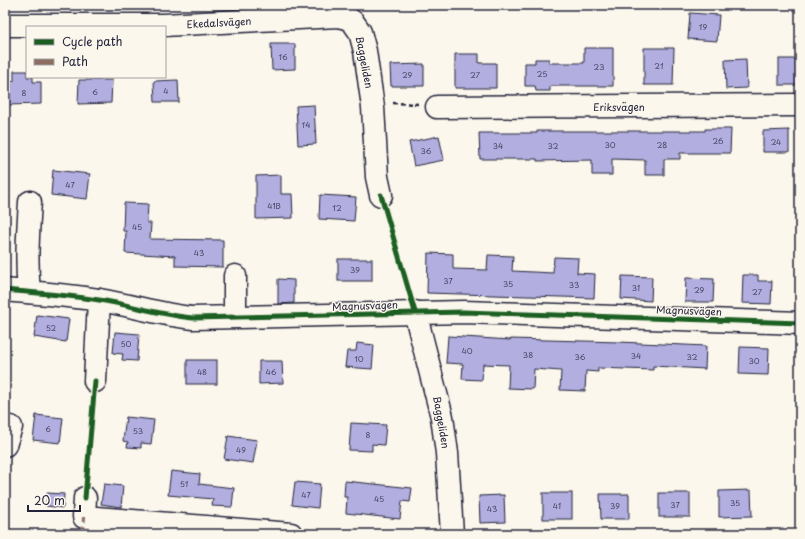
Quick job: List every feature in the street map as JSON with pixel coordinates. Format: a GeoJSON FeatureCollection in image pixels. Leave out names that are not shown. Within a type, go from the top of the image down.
{"type":"FeatureCollection","features":[{"type":"Feature","properties":{"kind":"street","name":"Ekedalsvägen"},"geometry":{"type":"LineString","coordinates":[[5,25],[163,25],[337,10]]}},
{"type":"Feature","properties":{"kind":"street","name":"Baggeliden"},"geometry":{"type":"LineString","coordinates":[[337,10],[353,22],[360,32],[365,51],[373,107],[377,177],[381,195]]}},
{"type":"Feature","properties":{"kind":"street","name":"Eriksvägen"},"geometry":{"type":"LineString","coordinates":[[437,107],[800,104]]}},
{"type":"Feature","properties":{"kind":"street"},"geometry":{"type":"LineString","coordinates":[[29,292],[28,246],[30,202]]}},
{"type":"Feature","properties":{"kind":"street"},"geometry":{"type":"LineString","coordinates":[[235,276],[235,317]]}},
{"type":"Feature","properties":{"kind":"street","name":"Magnusvägen"},"geometry":{"type":"LineString","coordinates":[[5,290],[100,300],[173,316],[192,318],[312,316],[415,312],[552,314],[800,322]]}},
{"type":"Feature","properties":{"kind":"street"},"geometry":{"type":"LineString","coordinates":[[95,381],[100,300]]}},
{"type":"Feature","properties":{"kind":"street","name":"Baggeliden"},"geometry":{"type":"LineString","coordinates":[[415,312],[442,417],[447,453],[452,534]]}},
{"type":"Feature","properties":{"kind":"street"},"geometry":{"type":"LineString","coordinates":[[85,507],[291,534]]}},
{"type":"Feature","properties":{"kind":"path"},"geometry":{"type":"LineString","coordinates":[[373,107],[388,103],[433,104],[437,107]]}},
{"type":"Feature","properties":{"kind":"building"},"geometry":{"type":"Polygon","coordinates":[[[690,13],[719,15],[717,41],[688,39],[690,13]]]}},
{"type":"Feature","properties":{"kind":"building"},"geometry":{"type":"Polygon","coordinates":[[[271,44],[295,44],[295,69],[272,70],[271,44]]]}},
{"type":"Feature","properties":{"kind":"building"},"geometry":{"type":"Polygon","coordinates":[[[584,48],[613,48],[613,86],[550,86],[550,91],[536,91],[535,86],[525,86],[525,63],[535,63],[535,59],[549,59],[549,63],[584,63],[584,48]]]}},
{"type":"Feature","properties":{"kind":"building"},"geometry":{"type":"Polygon","coordinates":[[[644,48],[674,48],[673,85],[644,85],[644,48]]]}},
{"type":"Feature","properties":{"kind":"building"},"geometry":{"type":"Polygon","coordinates":[[[455,54],[479,54],[479,63],[496,63],[496,88],[455,88],[455,54]]]}},
{"type":"Feature","properties":{"kind":"building"},"geometry":{"type":"Polygon","coordinates":[[[746,59],[747,88],[726,89],[725,60],[746,59]]]}},
{"type":"Feature","properties":{"kind":"building"},"geometry":{"type":"Polygon","coordinates":[[[779,59],[800,59],[800,85],[779,85],[779,59]]]}},
{"type":"Feature","properties":{"kind":"building"},"geometry":{"type":"Polygon","coordinates":[[[424,64],[424,86],[391,86],[390,65],[424,64]]]}},
{"type":"Feature","properties":{"kind":"building"},"geometry":{"type":"Polygon","coordinates":[[[14,71],[26,71],[26,78],[33,78],[33,82],[41,82],[41,104],[7,105],[7,82],[14,81],[14,71]]]}},
{"type":"Feature","properties":{"kind":"building"},"geometry":{"type":"Polygon","coordinates":[[[79,80],[112,80],[111,103],[78,104],[79,80]]]}},
{"type":"Feature","properties":{"kind":"building"},"geometry":{"type":"Polygon","coordinates":[[[178,80],[179,102],[155,102],[154,81],[178,80]]]}},
{"type":"Feature","properties":{"kind":"building"},"geometry":{"type":"Polygon","coordinates":[[[314,105],[316,144],[298,145],[296,106],[314,105]]]}},
{"type":"Feature","properties":{"kind":"building"},"geometry":{"type":"Polygon","coordinates":[[[705,129],[731,129],[730,153],[680,153],[680,159],[664,159],[664,175],[645,175],[645,160],[612,159],[612,175],[592,175],[592,160],[537,161],[537,159],[480,159],[479,133],[537,133],[537,131],[705,131],[705,129]]]}},
{"type":"Feature","properties":{"kind":"building"},"geometry":{"type":"Polygon","coordinates":[[[789,130],[789,152],[763,152],[763,131],[789,130]]]}},
{"type":"Feature","properties":{"kind":"building"},"geometry":{"type":"Polygon","coordinates":[[[439,136],[444,160],[414,166],[409,142],[439,136]]]}},
{"type":"Feature","properties":{"kind":"building"},"geometry":{"type":"Polygon","coordinates":[[[53,170],[90,174],[87,199],[51,195],[53,170]]]}},
{"type":"Feature","properties":{"kind":"building"},"geometry":{"type":"Polygon","coordinates":[[[281,175],[281,194],[292,194],[293,218],[256,219],[256,176],[281,175]]]}},
{"type":"Feature","properties":{"kind":"building"},"geometry":{"type":"Polygon","coordinates":[[[320,195],[356,197],[354,221],[319,219],[320,195]]]}},
{"type":"Feature","properties":{"kind":"building"},"geometry":{"type":"Polygon","coordinates":[[[124,203],[148,204],[147,223],[151,223],[150,239],[223,240],[223,267],[175,266],[175,256],[125,253],[126,231],[123,231],[124,203]]]}},
{"type":"Feature","properties":{"kind":"building"},"geometry":{"type":"Polygon","coordinates":[[[428,253],[453,254],[453,269],[487,270],[488,255],[513,256],[512,271],[553,273],[554,257],[578,258],[577,273],[595,274],[594,298],[427,293],[428,253]]]}},
{"type":"Feature","properties":{"kind":"building"},"geometry":{"type":"Polygon","coordinates":[[[338,259],[372,259],[372,281],[338,281],[338,259]]]}},
{"type":"Feature","properties":{"kind":"building"},"geometry":{"type":"Polygon","coordinates":[[[743,275],[758,275],[758,281],[772,281],[771,304],[742,303],[743,275]]]}},
{"type":"Feature","properties":{"kind":"building"},"geometry":{"type":"Polygon","coordinates":[[[622,276],[652,277],[651,301],[621,299],[622,276]]]}},
{"type":"Feature","properties":{"kind":"building"},"geometry":{"type":"Polygon","coordinates":[[[686,278],[714,279],[713,302],[685,302],[686,278]]]}},
{"type":"Feature","properties":{"kind":"building"},"geometry":{"type":"Polygon","coordinates":[[[278,279],[294,280],[294,303],[278,304],[278,279]]]}},
{"type":"Feature","properties":{"kind":"building"},"geometry":{"type":"Polygon","coordinates":[[[37,315],[69,319],[66,342],[34,337],[37,315]]]}},
{"type":"Feature","properties":{"kind":"building"},"geometry":{"type":"Polygon","coordinates":[[[115,332],[139,334],[137,361],[122,360],[123,354],[113,353],[115,332]]]}},
{"type":"Feature","properties":{"kind":"building"},"geometry":{"type":"Polygon","coordinates":[[[448,336],[510,340],[619,342],[706,346],[705,369],[653,366],[653,370],[598,368],[598,372],[586,371],[585,391],[560,390],[561,371],[534,369],[533,389],[508,388],[509,365],[483,364],[482,380],[462,379],[463,364],[446,363],[448,336]]]}},
{"type":"Feature","properties":{"kind":"building"},"geometry":{"type":"Polygon","coordinates":[[[357,343],[374,345],[372,369],[345,367],[347,351],[356,351],[357,343]]]}},
{"type":"Feature","properties":{"kind":"building"},"geometry":{"type":"Polygon","coordinates":[[[740,347],[769,348],[768,375],[739,374],[740,347]]]}},
{"type":"Feature","properties":{"kind":"building"},"geometry":{"type":"Polygon","coordinates":[[[187,360],[217,360],[217,384],[187,384],[187,360]]]}},
{"type":"Feature","properties":{"kind":"building"},"geometry":{"type":"Polygon","coordinates":[[[259,361],[282,361],[283,383],[259,384],[259,361]]]}},
{"type":"Feature","properties":{"kind":"building"},"geometry":{"type":"Polygon","coordinates":[[[36,415],[63,418],[60,443],[33,440],[36,415]]]}},
{"type":"Feature","properties":{"kind":"building"},"geometry":{"type":"Polygon","coordinates":[[[126,417],[154,420],[151,444],[141,443],[141,448],[127,447],[128,442],[123,441],[126,417]]]}},
{"type":"Feature","properties":{"kind":"building"},"geometry":{"type":"Polygon","coordinates":[[[351,423],[386,425],[384,445],[372,444],[372,451],[349,450],[351,423]]]}},
{"type":"Feature","properties":{"kind":"building"},"geometry":{"type":"Polygon","coordinates":[[[228,436],[257,440],[253,463],[224,459],[228,436]]]}},
{"type":"Feature","properties":{"kind":"building"},"geometry":{"type":"Polygon","coordinates":[[[171,471],[200,474],[199,484],[234,488],[232,507],[212,506],[213,499],[168,495],[171,471]]]}},
{"type":"Feature","properties":{"kind":"building"},"geometry":{"type":"Polygon","coordinates":[[[345,481],[412,488],[410,502],[402,501],[400,519],[346,513],[347,497],[344,497],[345,481]]]}},
{"type":"Feature","properties":{"kind":"building"},"geometry":{"type":"Polygon","coordinates":[[[295,482],[320,484],[318,508],[292,505],[295,482]]]}},
{"type":"Feature","properties":{"kind":"building"},"geometry":{"type":"Polygon","coordinates":[[[104,484],[123,486],[121,507],[101,504],[104,484]]]}},
{"type":"Feature","properties":{"kind":"building"},"geometry":{"type":"Polygon","coordinates":[[[751,490],[752,516],[719,517],[719,491],[751,490]]]}},
{"type":"Feature","properties":{"kind":"building"},"geometry":{"type":"Polygon","coordinates":[[[47,493],[64,494],[63,508],[46,506],[47,493]]]}},
{"type":"Feature","properties":{"kind":"building"},"geometry":{"type":"Polygon","coordinates":[[[543,493],[572,493],[572,519],[543,519],[543,493]]]}},
{"type":"Feature","properties":{"kind":"building"},"geometry":{"type":"Polygon","coordinates":[[[659,493],[690,493],[690,517],[659,517],[659,493]]]}},
{"type":"Feature","properties":{"kind":"building"},"geometry":{"type":"Polygon","coordinates":[[[600,494],[629,494],[629,519],[601,519],[600,494]]]}},
{"type":"Feature","properties":{"kind":"building"},"geometry":{"type":"Polygon","coordinates":[[[504,495],[505,522],[480,523],[479,496],[504,495]]]}},
{"type":"Feature","properties":{"kind":"marked path"},"geometry":{"type":"LineString","coordinates":[[83,534],[84,517]]}},
{"type":"Feature","properties":{"kind":"cycle path"},"geometry":{"type":"LineString","coordinates":[[381,195],[415,312]]}},
{"type":"Feature","properties":{"kind":"cycle path"},"geometry":{"type":"LineString","coordinates":[[5,290],[87,298],[169,315],[193,318],[464,312],[800,323]]}},
{"type":"Feature","properties":{"kind":"cycle path"},"geometry":{"type":"LineString","coordinates":[[85,498],[95,381]]}}]}
